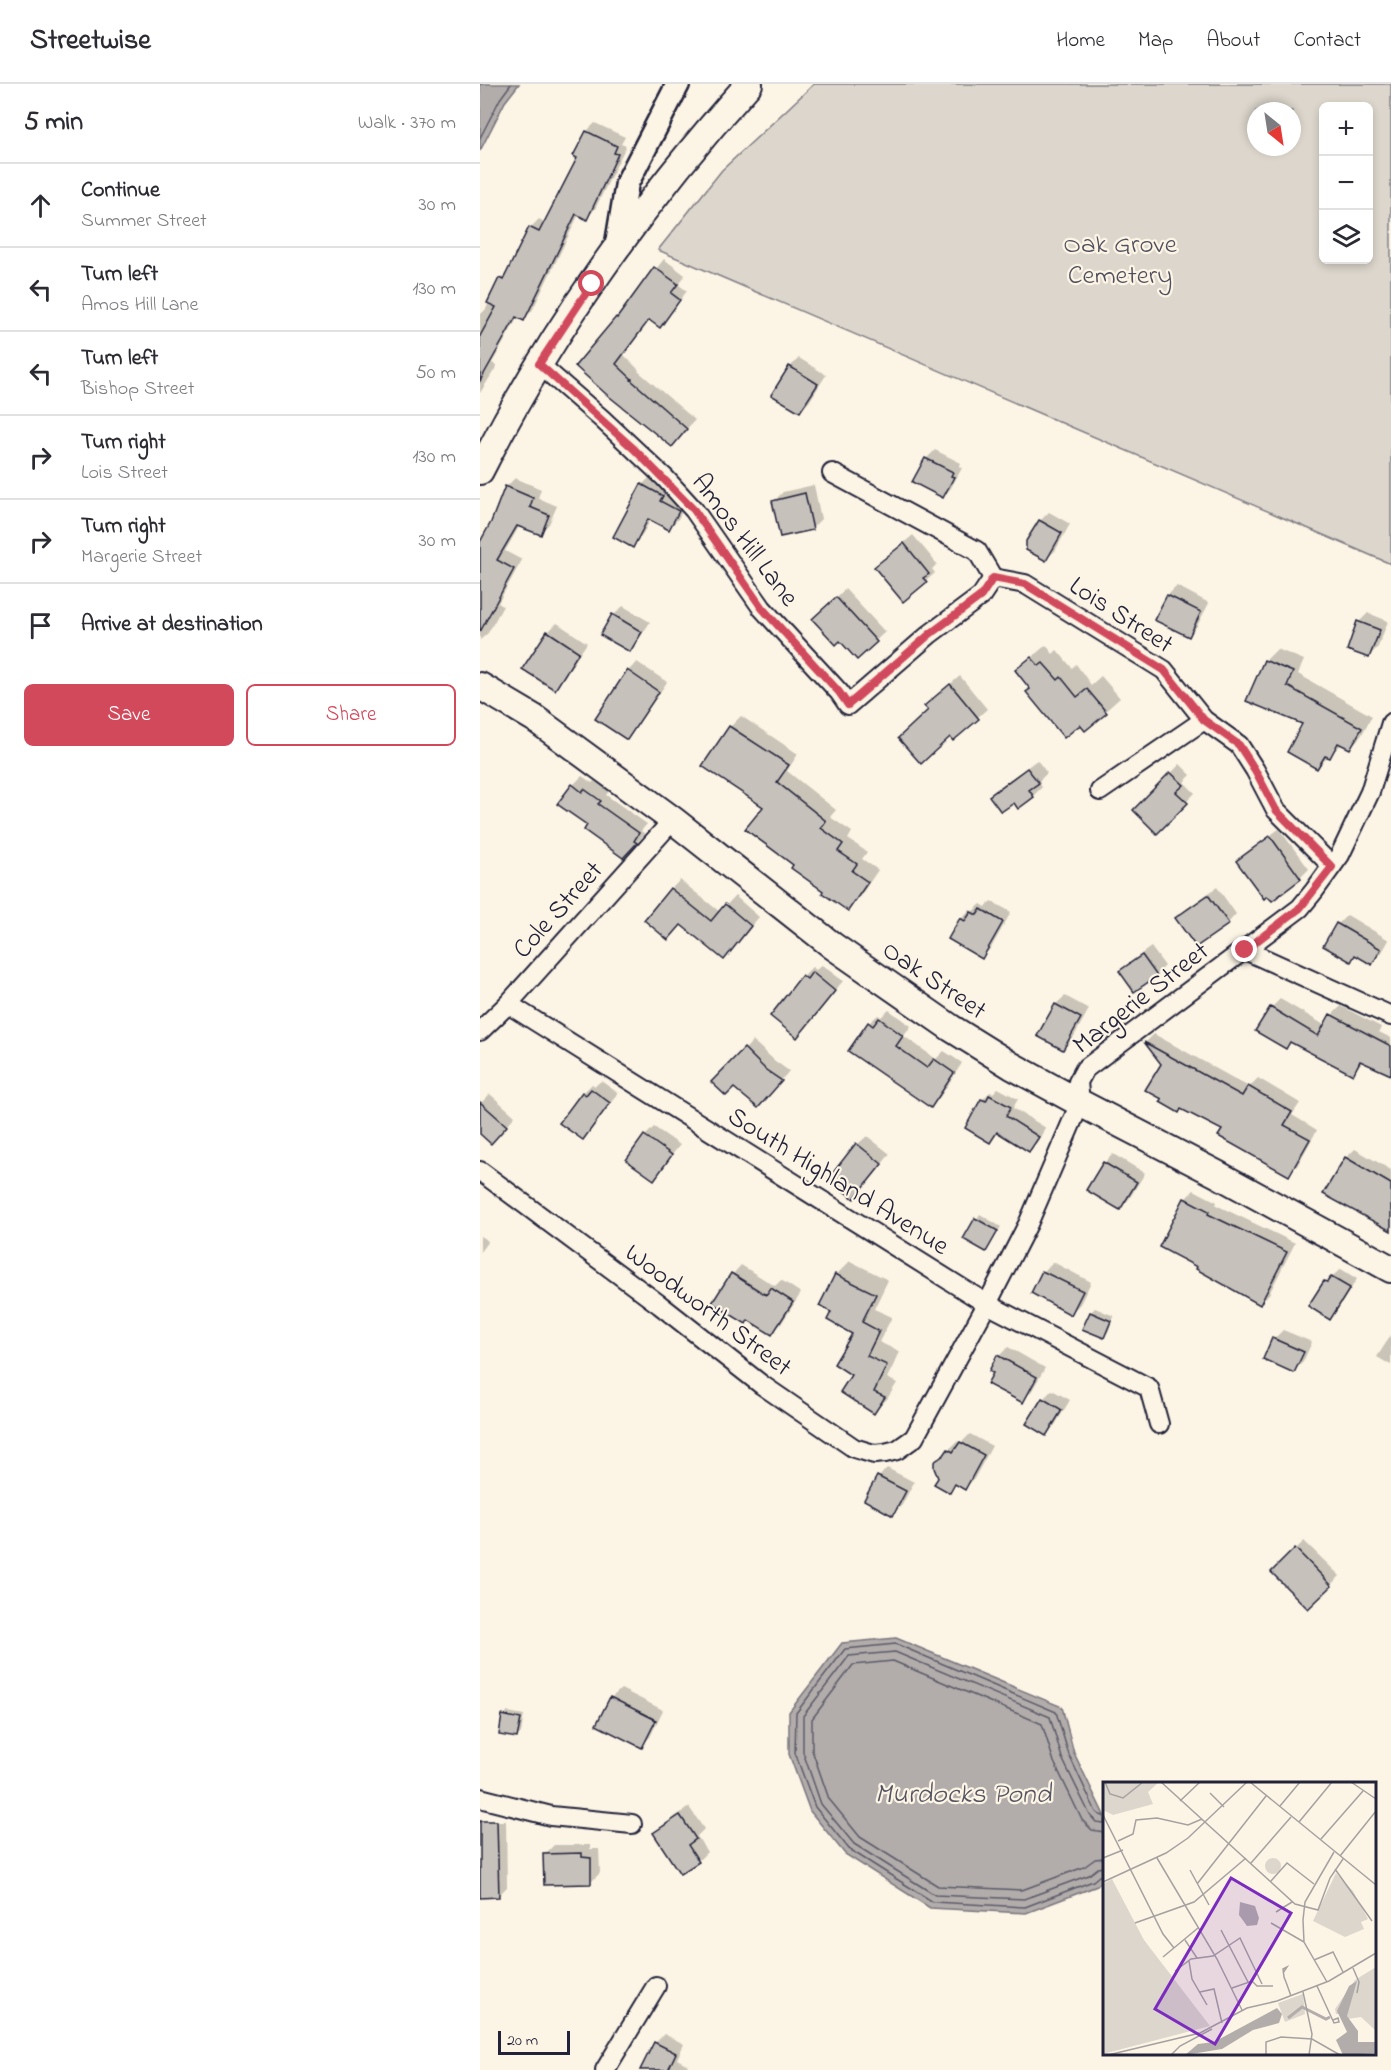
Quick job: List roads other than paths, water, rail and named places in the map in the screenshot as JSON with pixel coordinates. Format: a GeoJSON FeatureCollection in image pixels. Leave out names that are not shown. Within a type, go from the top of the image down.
{"type":"FeatureCollection","features":[{"type":"Feature","properties":{"kind":"main road"},"geometry":{"type":"LineString","coordinates":[[480,471],[539,364],[616,251],[653,199],[749,84]]}},
{"type":"Feature","properties":{"kind":"main road","name":"Oak Street"},"geometry":{"type":"LineString","coordinates":[[480,686],[534,718],[673,820],[814,932],[891,987],[1012,1066],[1391,1269]]}},
{"type":"Feature","properties":{"kind":"street"},"geometry":{"type":"LineString","coordinates":[[616,251],[627,183],[678,84]]}},
{"type":"Feature","properties":{"kind":"street","name":"Amos Hill Lane"},"geometry":{"type":"LineString","coordinates":[[539,364],[634,449],[694,510],[762,608],[839,692],[848,705],[930,634],[981,596],[993,578]]}},
{"type":"Feature","properties":{"kind":"street"},"geometry":{"type":"LineString","coordinates":[[832,473],[977,551],[993,578]]}},
{"type":"Feature","properties":{"kind":"street","name":"Lois Street"},"geometry":{"type":"LineString","coordinates":[[993,578],[1025,584],[1164,670],[1204,720],[1239,745],[1276,810],[1332,867]]}},
{"type":"Feature","properties":{"kind":"street"},"geometry":{"type":"LineString","coordinates":[[1100,791],[1204,720]]}},
{"type":"Feature","properties":{"kind":"street","name":"Margerie Street"},"geometry":{"type":"LineString","coordinates":[[914,1438],[1028,1224],[1080,1103],[1078,1082],[1085,1069],[1300,908],[1340,855],[1370,792],[1391,723]]}},
{"type":"Feature","properties":{"kind":"street","name":"Cole Street"},"geometry":{"type":"LineString","coordinates":[[480,1031],[508,1004],[673,820]]}},
{"type":"Feature","properties":{"kind":"street"},"geometry":{"type":"LineString","coordinates":[[1245,950],[1391,1017]]}},
{"type":"Feature","properties":{"kind":"street","name":"South Highland Avenue"},"geometry":{"type":"LineString","coordinates":[[508,1004],[987,1304],[1149,1388],[1159,1424]]}},
{"type":"Feature","properties":{"kind":"street","name":"Woodworth Street"},"geometry":{"type":"LineString","coordinates":[[480,1171],[660,1305],[762,1385],[854,1448],[874,1454],[885,1453],[897,1450],[914,1438]]}},
{"type":"Feature","properties":{"kind":"street"},"geometry":{"type":"LineString","coordinates":[[480,1798],[551,1816],[632,1824]]}},
{"type":"Feature","properties":{"kind":"street"},"geometry":{"type":"LineString","coordinates":[[605,2070],[656,1986]]}},
{"type":"Feature","properties":{"kind":"water"},"geometry":{"type":"Polygon","coordinates":[[[480,84],[519,84],[505,102],[480,151],[480,84]]]}},
{"type":"Feature","properties":{"kind":"water","name":"Murdocks Pond"},"geometry":{"type":"Polygon","coordinates":[[[896,1638],[1062,1707],[1074,1753],[1103,1813],[1103,1880],[1097,1886],[1026,1913],[930,1908],[845,1854],[810,1811],[789,1754],[789,1712],[842,1643],[896,1638]]]}},
{"type":"Feature","properties":{"kind":"park label","name":"Oak Grove Cemetery"},"geometry":{"type":"Point","coordinates":[1120,258]}}]}
